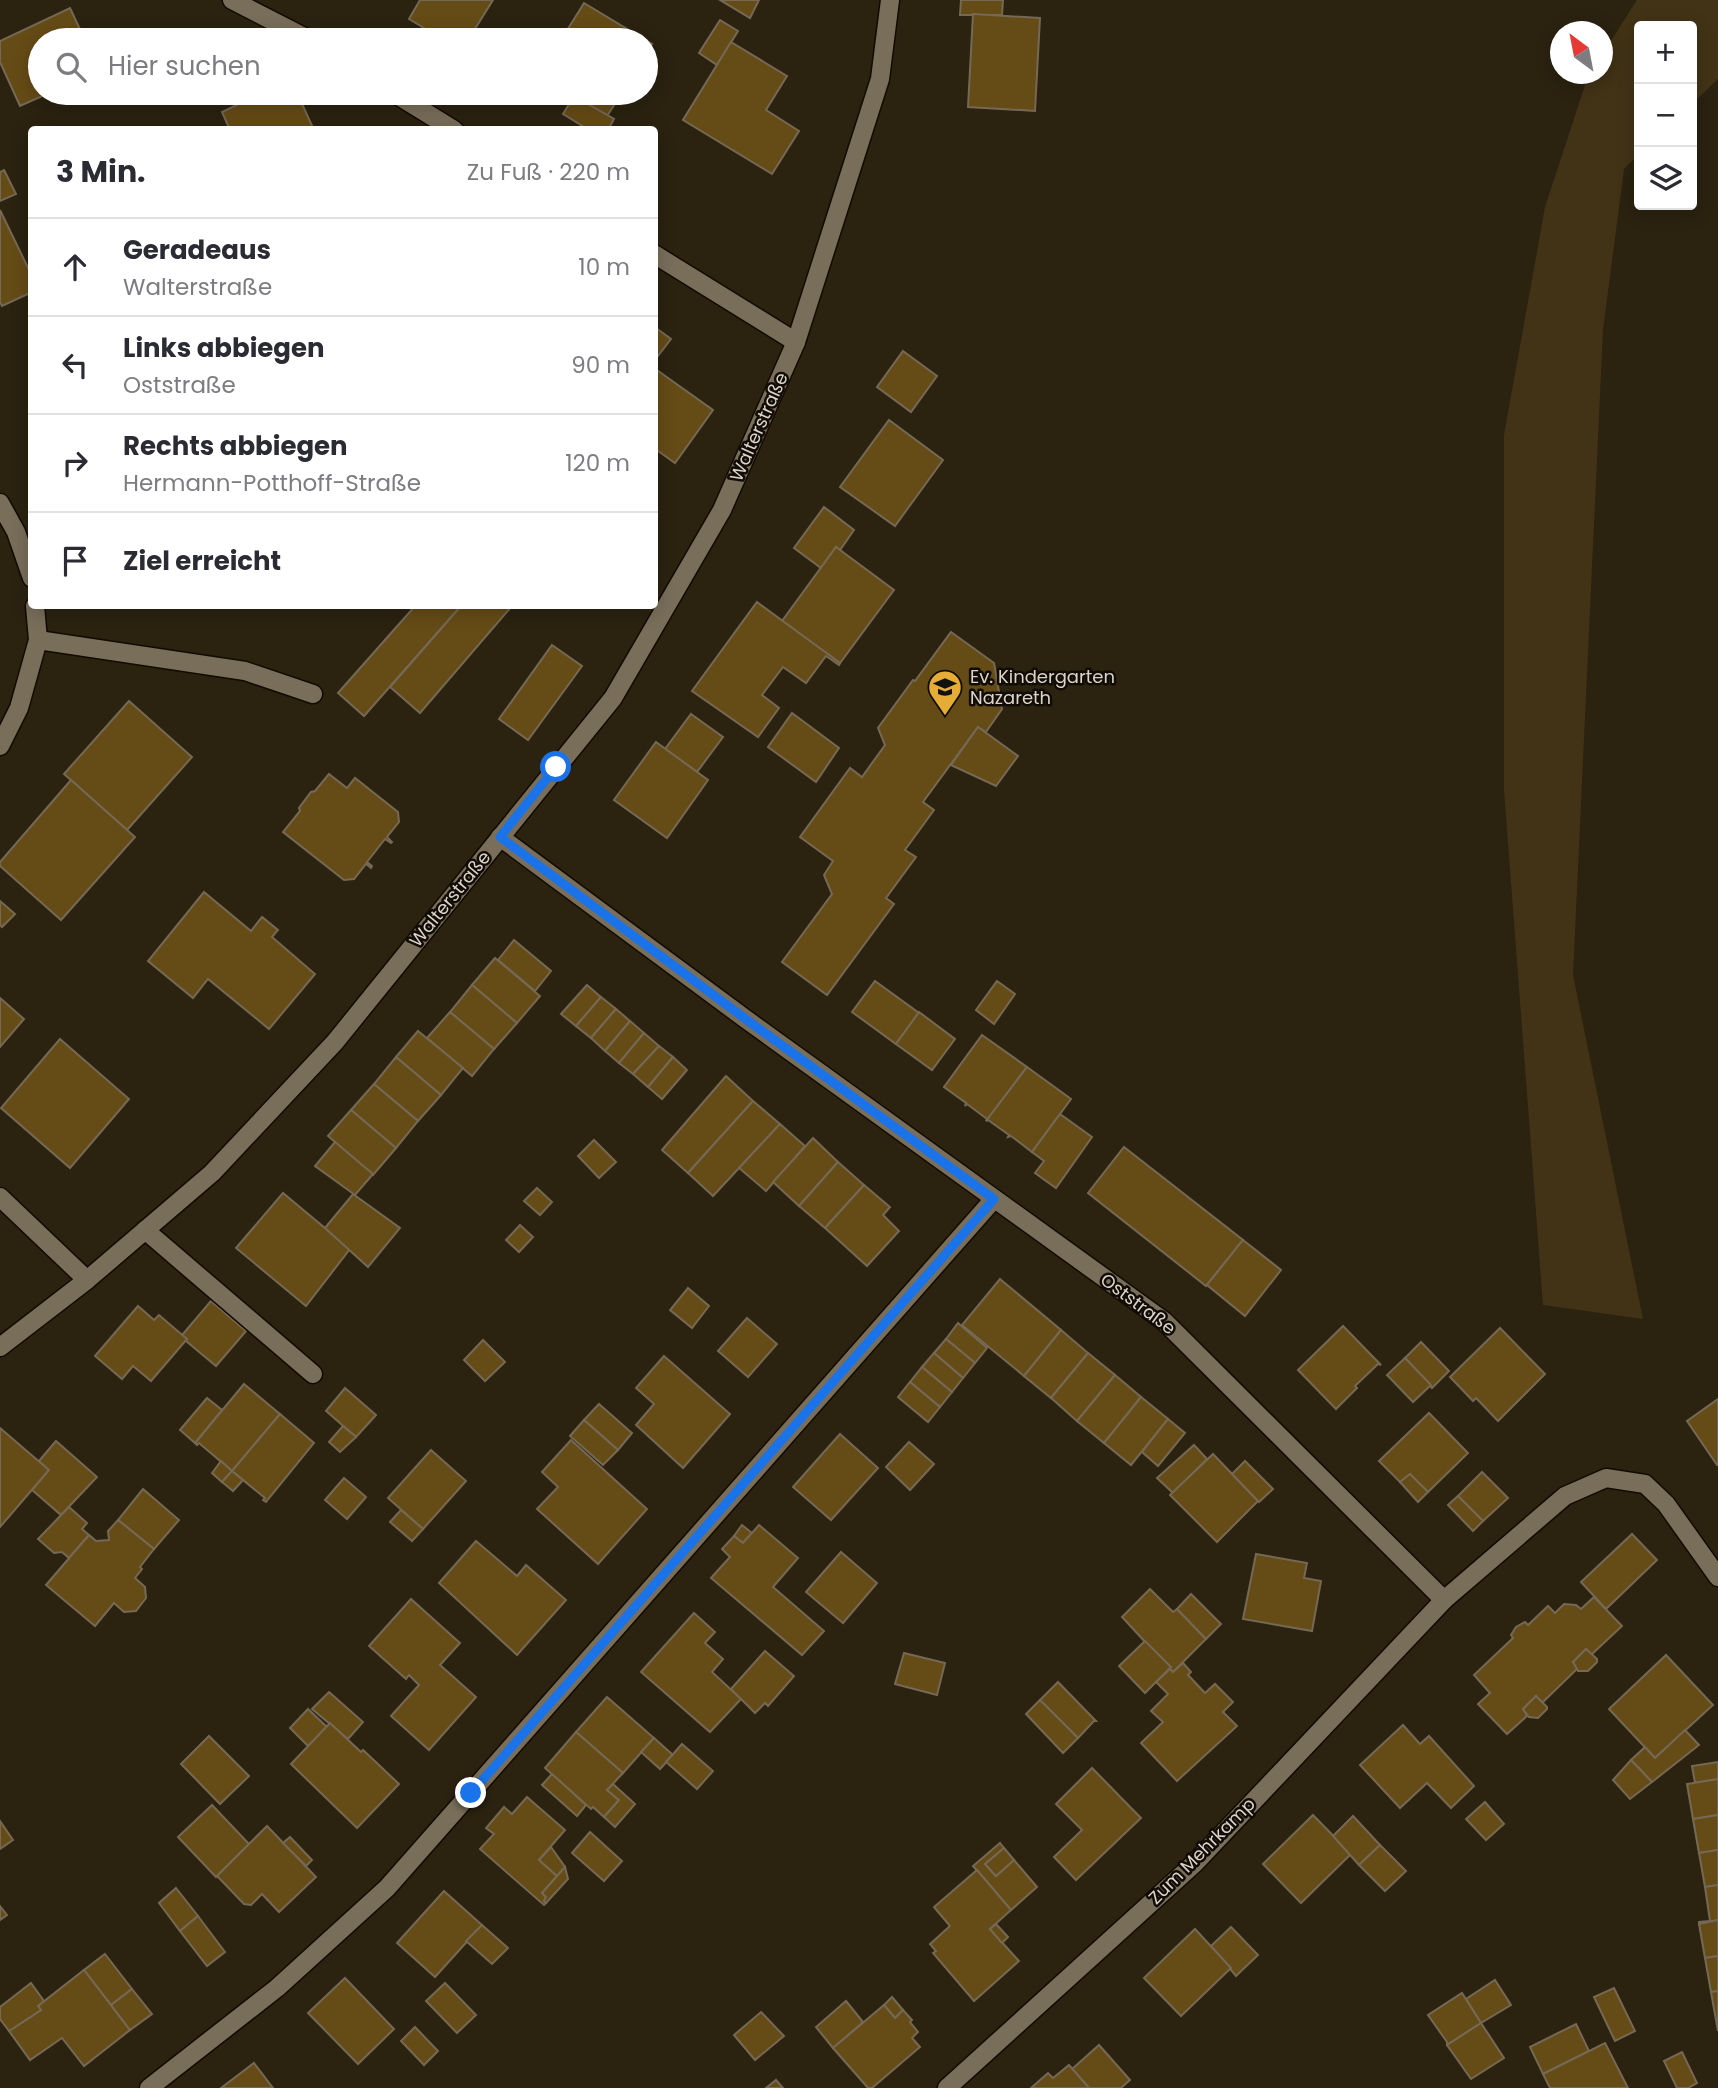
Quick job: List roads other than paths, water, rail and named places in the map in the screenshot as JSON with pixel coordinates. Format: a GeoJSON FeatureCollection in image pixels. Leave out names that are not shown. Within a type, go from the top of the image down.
{"type":"FeatureCollection","features":[{"type":"Feature","properties":{"kind":"street"},"geometry":{"type":"LineString","coordinates":[[232,0],[287,28]]}},
{"type":"Feature","properties":{"kind":"street","name":"Walterstraße"},"geometry":{"type":"LineString","coordinates":[[0,1347],[87,1280],[212,1173],[335,1042],[613,698],[722,510],[796,342],[880,79],[890,0]]}},
{"type":"Feature","properties":{"kind":"street"},"geometry":{"type":"LineString","coordinates":[[413,105],[448,126]]}},
{"type":"Feature","properties":{"kind":"street"},"geometry":{"type":"LineString","coordinates":[[658,256],[796,342]]}},
{"type":"Feature","properties":{"kind":"street"},"geometry":{"type":"LineString","coordinates":[[0,503],[16,532],[28,566]]}},
{"type":"Feature","properties":{"kind":"street"},"geometry":{"type":"LineString","coordinates":[[0,746],[19,708],[38,640],[35,609]]}},
{"type":"Feature","properties":{"kind":"street"},"geometry":{"type":"LineString","coordinates":[[38,640],[245,671],[313,694]]}},
{"type":"Feature","properties":{"kind":"street","name":"Oststraße"},"geometry":{"type":"LineString","coordinates":[[500,837],[747,1020],[1164,1321],[1444,1600]]}},
{"type":"Feature","properties":{"kind":"street"},"geometry":{"type":"LineString","coordinates":[[0,1197],[87,1280]]}},
{"type":"Feature","properties":{"kind":"street"},"geometry":{"type":"LineString","coordinates":[[149,2088],[277,1988],[387,1888],[994,1199]]}},
{"type":"Feature","properties":{"kind":"street"},"geometry":{"type":"LineString","coordinates":[[145,1230],[313,1374]]}},
{"type":"Feature","properties":{"kind":"street"},"geometry":{"type":"LineString","coordinates":[[1444,1600],[1565,1496],[1606,1478],[1645,1485],[1666,1504],[1718,1577]]}},
{"type":"Feature","properties":{"kind":"street","name":"Zum Mehrkamp"},"geometry":{"type":"LineString","coordinates":[[947,2088],[1195,1863],[1444,1600]]}},
{"type":"Feature","properties":{"kind":"place","name":"Ev. Kindergarten Nazareth"},"geometry":{"type":"Point","coordinates":[945,717]}}]}
